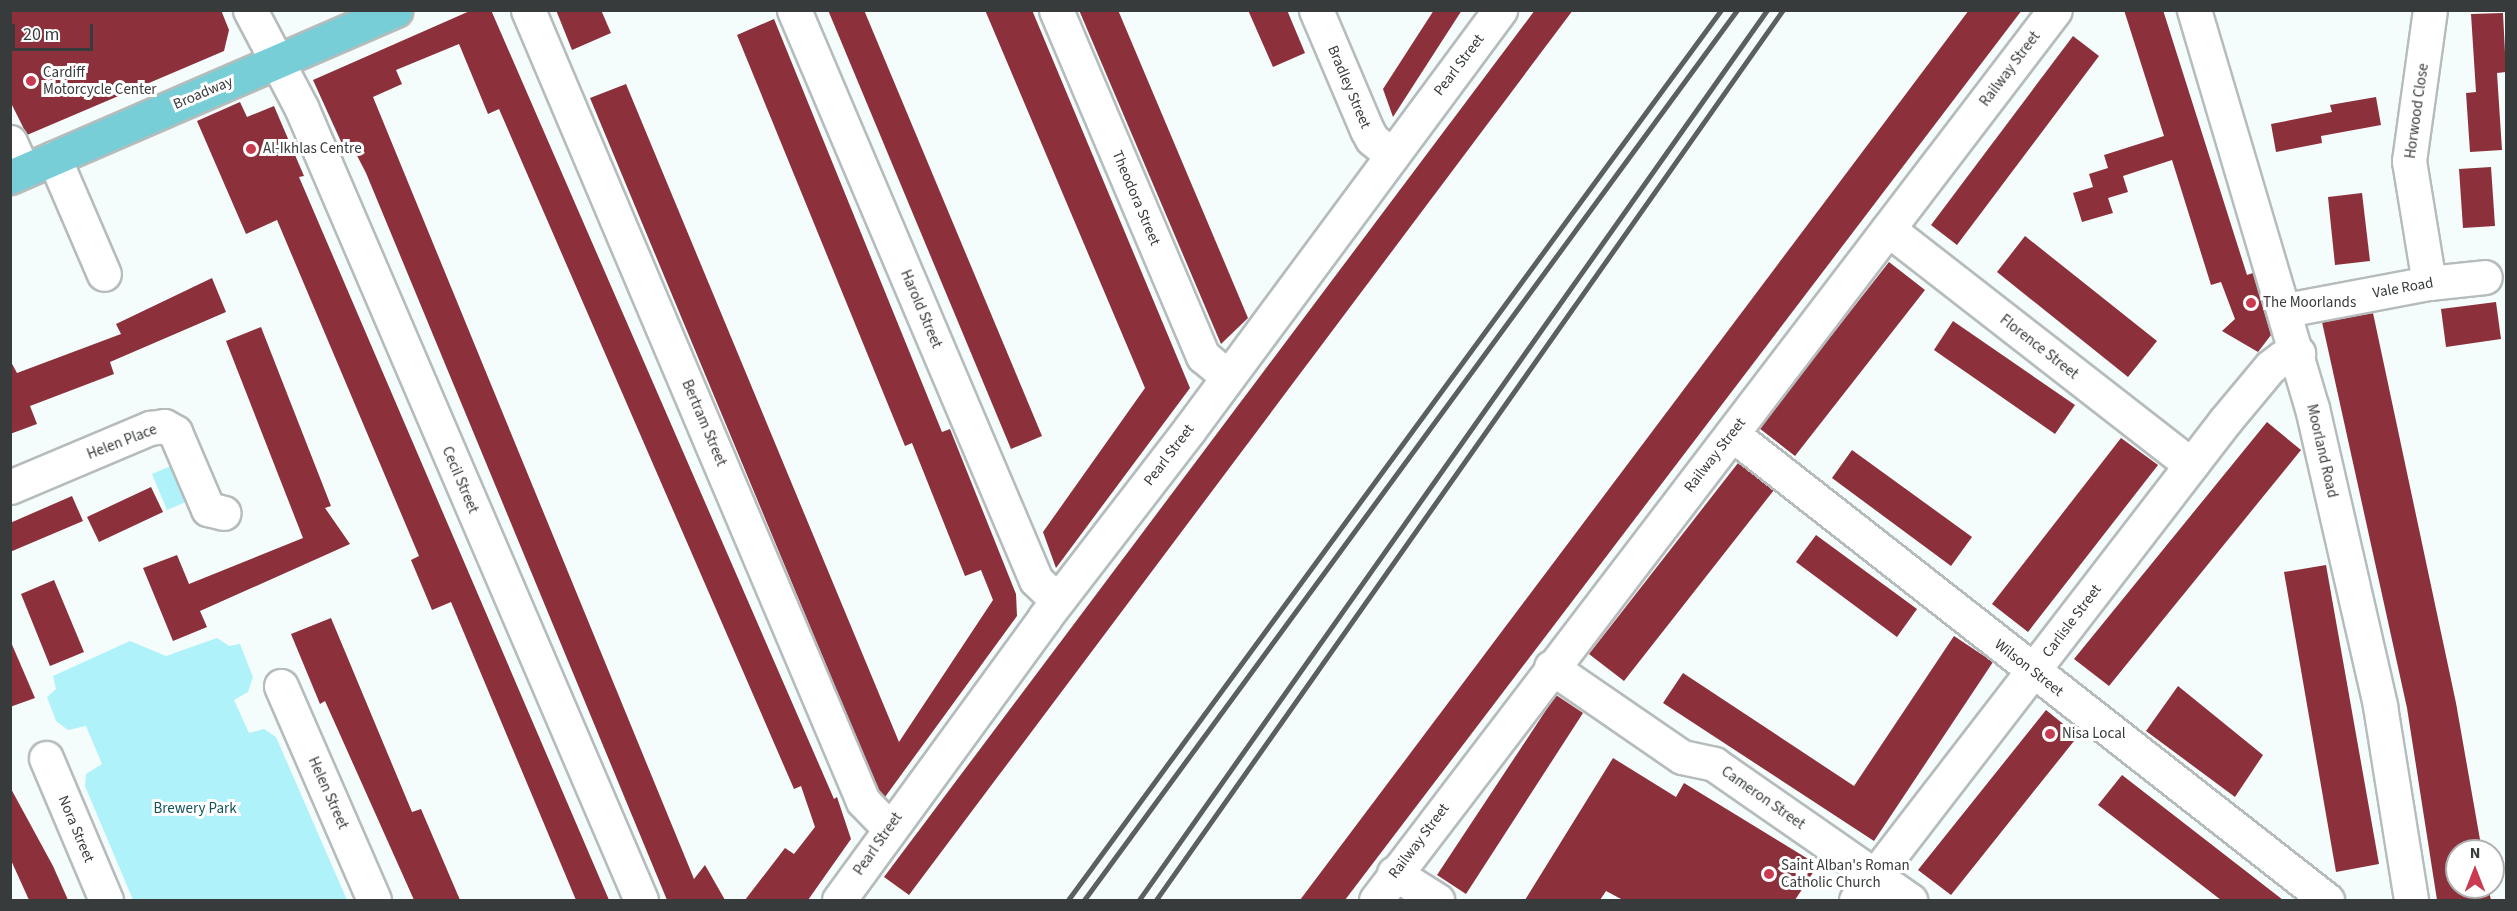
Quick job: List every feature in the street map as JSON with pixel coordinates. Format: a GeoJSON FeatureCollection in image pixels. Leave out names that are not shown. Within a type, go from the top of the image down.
{"type":"FeatureCollection","features":[{"type":"Feature","properties":{"kind":"main road","name":"Broadway"},"geometry":{"type":"LineString","coordinates":[[17,174],[395,10]]}},
{"type":"Feature","properties":{"kind":"street","name":"Cecil Street"},"geometry":{"type":"LineString","coordinates":[[250,10],[301,107],[641,900]]}},
{"type":"Feature","properties":{"kind":"street","name":"Bertram Street"},"geometry":{"type":"LineString","coordinates":[[528,10],[863,801],[889,828]]}},
{"type":"Feature","properties":{"kind":"street","name":"Harold Street"},"geometry":{"type":"LineString","coordinates":[[794,10],[1036,580],[1057,600]]}},
{"type":"Feature","properties":{"kind":"street","name":"Theodora Street"},"geometry":{"type":"LineString","coordinates":[[1056,10],[1203,356],[1227,376]]}},
{"type":"Feature","properties":{"kind":"street","name":"Bradley Street"},"geometry":{"type":"LineString","coordinates":[[1316,10],[1367,130],[1372,139],[1392,155]]}},
{"type":"Feature","properties":{"kind":"street","name":"Pearl Street"},"geometry":{"type":"LineString","coordinates":[[839,900],[889,828],[1057,600],[1500,10]]}},
{"type":"Feature","properties":{"kind":"street","name":"Railway Street"},"geometry":{"type":"LineString","coordinates":[[1376,900],[1394,873],[1551,667],[2055,10]]}},
{"type":"Feature","properties":{"kind":"street","name":"Moorland Road"},"geometry":{"type":"LineString","coordinates":[[2194,10],[2298,353],[2380,706],[2411,900]]}},
{"type":"Feature","properties":{"kind":"street","name":"Horwood Close"},"geometry":{"type":"LineString","coordinates":[[2429,283],[2409,161],[2430,10]]}},
{"type":"Feature","properties":{"kind":"street"},"geometry":{"type":"LineString","coordinates":[[10,142],[17,174]]}},
{"type":"Feature","properties":{"kind":"street"},"geometry":{"type":"LineString","coordinates":[[54,158],[104,274]]}},
{"type":"Feature","properties":{"kind":"street","name":"Florence Street"},"geometry":{"type":"LineString","coordinates":[[1888,229],[2191,465]]}},
{"type":"Feature","properties":{"kind":"street","name":"Vale Road"},"geometry":{"type":"LineString","coordinates":[[2286,310],[2429,283],[2486,277]]}},
{"type":"Feature","properties":{"kind":"street","name":"Carlisle Street"},"geometry":{"type":"LineString","coordinates":[[1865,888],[2191,465],[2270,367],[2282,358],[2298,353]]}},
{"type":"Feature","properties":{"kind":"street","name":"Helen Place"},"geometry":{"type":"LineString","coordinates":[[10,487],[150,428],[164,426],[175,432],[208,509],[224,513]]}},
{"type":"Feature","properties":{"kind":"street","name":"Wilson Street"},"geometry":{"type":"LineString","coordinates":[[1732,434],[2327,900]]}},
{"type":"Feature","properties":{"kind":"street","name":"Cameron Street"},"geometry":{"type":"LineString","coordinates":[[1551,667],[1682,758],[1714,764],[1865,888],[1910,900]]}},
{"type":"Feature","properties":{"kind":"street","name":"Helen Street"},"geometry":{"type":"LineString","coordinates":[[281,687],[374,900]]}},
{"type":"Feature","properties":{"kind":"street","name":"Nora Street"},"geometry":{"type":"LineString","coordinates":[[45,758],[106,900]]}},
{"type":"Feature","properties":{"kind":"street"},"geometry":{"type":"LineString","coordinates":[[1394,873],[1437,900]]}},
{"type":"Feature","properties":{"kind":"green space"},"geometry":{"type":"Polygon","coordinates":[[[173,465],[188,501],[167,510],[152,474],[173,465]]]}},
{"type":"Feature","properties":{"kind":"green space","name":"Brewery Park"},"geometry":{"type":"Polygon","coordinates":[[[217,638],[229,646],[240,644],[253,677],[248,692],[234,700],[249,733],[264,729],[276,737],[347,900],[133,900],[85,786],[86,774],[102,764],[86,726],[68,730],[56,721],[47,697],[56,689],[53,676],[130,641],[166,656],[217,638]]]}},
{"type":"Feature","properties":{"kind":"building"},"geometry":{"type":"Polygon","coordinates":[[[10,10],[221,10],[229,30],[224,51],[27,135],[10,101],[10,10]]]}},
{"type":"Feature","properties":{"kind":"building"},"geometry":{"type":"Polygon","coordinates":[[[472,10],[491,10],[834,799],[837,797],[851,839],[808,900],[745,900],[785,848],[794,854],[815,827],[801,786],[794,789],[499,109],[488,114],[459,44],[396,70],[402,84],[373,97],[694,879],[705,865],[725,900],[667,900],[366,173],[350,142],[343,146],[313,80],[472,10]]]}},
{"type":"Feature","properties":{"kind":"building"},"geometry":{"type":"Polygon","coordinates":[[[556,10],[601,10],[611,33],[572,50],[556,10]]]}},
{"type":"Feature","properties":{"kind":"building"},"geometry":{"type":"Polygon","coordinates":[[[828,10],[864,10],[1042,436],[1011,449],[828,10]]]}},
{"type":"Feature","properties":{"kind":"building"},"geometry":{"type":"Polygon","coordinates":[[[985,10],[1032,10],[1190,388],[1056,568],[1043,532],[1145,388],[985,10]]]}},
{"type":"Feature","properties":{"kind":"building"},"geometry":{"type":"Polygon","coordinates":[[[1079,10],[1118,10],[1248,318],[1221,344],[1079,10]]]}},
{"type":"Feature","properties":{"kind":"building"},"geometry":{"type":"Polygon","coordinates":[[[1248,10],[1287,10],[1305,53],[1273,67],[1248,10]]]}},
{"type":"Feature","properties":{"kind":"building"},"geometry":{"type":"Polygon","coordinates":[[[1434,10],[1462,10],[1393,117],[1383,89],[1434,10]]]}},
{"type":"Feature","properties":{"kind":"building"},"geometry":{"type":"Polygon","coordinates":[[[1535,10],[1573,10],[909,895],[884,877],[1535,10]]]}},
{"type":"Feature","properties":{"kind":"building"},"geometry":{"type":"Polygon","coordinates":[[[1969,10],[2022,10],[1345,900],[1300,900],[1969,10]]]}},
{"type":"Feature","properties":{"kind":"building"},"geometry":{"type":"Polygon","coordinates":[[[2124,10],[2163,10],[2247,275],[2253,273],[2271,335],[2258,352],[2222,331],[2235,319],[2221,282],[2211,285],[2172,160],[2123,176],[2128,192],[2108,198],[2113,213],[2082,222],[2073,193],[2093,187],[2089,174],[2108,168],[2104,155],[2164,136],[2124,10]]]}},
{"type":"Feature","properties":{"kind":"building"},"geometry":{"type":"Polygon","coordinates":[[[2503,13],[2506,72],[2497,73],[2502,150],[2470,152],[2466,93],[2476,92],[2471,14],[2503,13]]]}},
{"type":"Feature","properties":{"kind":"building"},"geometry":{"type":"Polygon","coordinates":[[[774,19],[942,432],[950,429],[1016,594],[1017,616],[885,797],[879,790],[837,691],[590,98],[626,84],[899,742],[993,600],[981,570],[965,576],[912,443],[905,446],[737,35],[774,19]]]}},
{"type":"Feature","properties":{"kind":"building"},"geometry":{"type":"Polygon","coordinates":[[[2073,36],[2099,56],[1957,245],[1931,225],[2073,36]]]}},
{"type":"Feature","properties":{"kind":"building"},"geometry":{"type":"Polygon","coordinates":[[[2376,97],[2381,125],[2321,136],[2322,143],[2276,152],[2271,124],[2332,112],[2330,105],[2376,97]]]}},
{"type":"Feature","properties":{"kind":"building"},"geometry":{"type":"Polygon","coordinates":[[[240,102],[247,117],[274,106],[304,176],[299,177],[609,900],[576,900],[451,602],[432,610],[411,560],[419,556],[277,220],[246,234],[197,121],[240,102]]]}},
{"type":"Feature","properties":{"kind":"building"},"geometry":{"type":"Polygon","coordinates":[[[2491,167],[2495,226],[2463,228],[2459,169],[2491,167]]]}},
{"type":"Feature","properties":{"kind":"building"},"geometry":{"type":"Polygon","coordinates":[[[2362,193],[2370,261],[2335,265],[2328,197],[2362,193]]]}},
{"type":"Feature","properties":{"kind":"building"},"geometry":{"type":"Polygon","coordinates":[[[2025,236],[2157,341],[2128,377],[1997,272],[2025,236]]]}},
{"type":"Feature","properties":{"kind":"building"},"geometry":{"type":"Polygon","coordinates":[[[1889,262],[1925,290],[1795,456],[1759,428],[1889,262]]]}},
{"type":"Feature","properties":{"kind":"building"},"geometry":{"type":"Polygon","coordinates":[[[212,278],[226,312],[110,362],[114,374],[30,406],[37,424],[10,434],[10,360],[17,373],[121,334],[116,324],[212,278]]]}},
{"type":"Feature","properties":{"kind":"building"},"geometry":{"type":"Polygon","coordinates":[[[2496,302],[2501,339],[2446,347],[2441,309],[2496,302]]]}},
{"type":"Feature","properties":{"kind":"building"},"geometry":{"type":"Polygon","coordinates":[[[2373,313],[2456,703],[2480,839],[2445,839],[2445,899],[2491,900],[2437,900],[2407,708],[2322,322],[2373,313]]]}},
{"type":"Feature","properties":{"kind":"building"},"geometry":{"type":"Polygon","coordinates":[[[1953,321],[2075,405],[2055,434],[1934,350],[1953,321]]]}},
{"type":"Feature","properties":{"kind":"building"},"geometry":{"type":"Polygon","coordinates":[[[261,327],[331,506],[325,508],[350,544],[200,611],[207,627],[173,641],[143,568],[177,555],[189,584],[303,538],[226,341],[261,327]]]}},
{"type":"Feature","properties":{"kind":"building"},"geometry":{"type":"Polygon","coordinates":[[[2267,422],[2301,450],[2109,686],[2074,659],[2267,422]]]}},
{"type":"Feature","properties":{"kind":"building"},"geometry":{"type":"Polygon","coordinates":[[[2121,438],[2158,465],[2028,632],[1992,604],[2121,438]]]}},
{"type":"Feature","properties":{"kind":"building"},"geometry":{"type":"Polygon","coordinates":[[[1852,450],[1972,537],[1951,566],[1832,478],[1852,450]]]}},
{"type":"Feature","properties":{"kind":"building"},"geometry":{"type":"Polygon","coordinates":[[[1738,463],[1774,490],[1624,681],[1589,654],[1738,463]]]}},
{"type":"Feature","properties":{"kind":"building"},"geometry":{"type":"Polygon","coordinates":[[[151,487],[163,512],[99,542],[87,517],[151,487]]]}},
{"type":"Feature","properties":{"kind":"building"},"geometry":{"type":"Polygon","coordinates":[[[72,496],[83,521],[10,552],[10,523],[72,496]]]}},
{"type":"Feature","properties":{"kind":"building"},"geometry":{"type":"Polygon","coordinates":[[[1816,535],[1917,609],[1897,637],[1796,562],[1816,535]]]}},
{"type":"Feature","properties":{"kind":"building"},"geometry":{"type":"Polygon","coordinates":[[[2326,565],[2379,864],[2336,872],[2284,572],[2326,565]]]}},
{"type":"Feature","properties":{"kind":"building"},"geometry":{"type":"Polygon","coordinates":[[[54,580],[84,652],[50,666],[21,594],[54,580]]]}},
{"type":"Feature","properties":{"kind":"building"},"geometry":{"type":"Polygon","coordinates":[[[331,618],[412,812],[421,809],[460,900],[414,900],[325,701],[320,704],[291,634],[331,618]]]}},
{"type":"Feature","properties":{"kind":"building"},"geometry":{"type":"Polygon","coordinates":[[[1954,636],[1993,662],[1874,841],[1663,703],[1683,673],[1854,786],[1954,636]]]}},
{"type":"Feature","properties":{"kind":"building"},"geometry":{"type":"Polygon","coordinates":[[[10,640],[35,698],[10,707],[10,640]]]}},
{"type":"Feature","properties":{"kind":"building"},"geometry":{"type":"Polygon","coordinates":[[[2178,686],[2263,755],[2235,797],[2146,731],[2178,686]]]}},
{"type":"Feature","properties":{"kind":"building"},"geometry":{"type":"Polygon","coordinates":[[[1556,695],[1583,713],[1466,894],[1437,875],[1556,695]]]}},
{"type":"Feature","properties":{"kind":"building"},"geometry":{"type":"Polygon","coordinates":[[[2046,710],[2078,736],[1951,895],[1918,870],[2046,710]]]}},
{"type":"Feature","properties":{"kind":"building"},"geometry":{"type":"Polygon","coordinates":[[[1613,758],[1676,797],[1684,783],[1818,865],[1795,900],[1623,900],[1606,891],[1600,900],[1525,900],[1613,758]]]}},
{"type":"Feature","properties":{"kind":"building"},"geometry":{"type":"Polygon","coordinates":[[[2122,775],[2283,900],[2221,900],[2098,805],[2122,775]]]}},
{"type":"Feature","properties":{"kind":"building"},"geometry":{"type":"Polygon","coordinates":[[[10,787],[53,866],[68,900],[29,900],[10,858],[10,787]]]}},
{"type":"Feature","properties":{"kind":"railway"},"geometry":{"type":"LineString","coordinates":[[1068,900],[1721,10]]}},
{"type":"Feature","properties":{"kind":"railway"},"geometry":{"type":"LineString","coordinates":[[1084,900],[1737,10]]}},
{"type":"Feature","properties":{"kind":"railway"},"geometry":{"type":"LineString","coordinates":[[1139,900],[1767,10]]}},
{"type":"Feature","properties":{"kind":"railway"},"geometry":{"type":"LineString","coordinates":[[1156,900],[1783,10]]}},
{"type":"Feature","properties":{"kind":"place","name":"Cardiff Motorcycle Center"},"geometry":{"type":"Point","coordinates":[31,81]}},
{"type":"Feature","properties":{"kind":"place","name":"Al-Ikhlas Centre"},"geometry":{"type":"Point","coordinates":[251,149]}},
{"type":"Feature","properties":{"kind":"place","name":"The Moorlands"},"geometry":{"type":"Point","coordinates":[2251,303]}},
{"type":"Feature","properties":{"kind":"place","name":"Nisa Local"},"geometry":{"type":"Point","coordinates":[2050,734]}},
{"type":"Feature","properties":{"kind":"place","name":"Saint Alban's Roman Catholic Church"},"geometry":{"type":"Point","coordinates":[1769,874]}}]}
